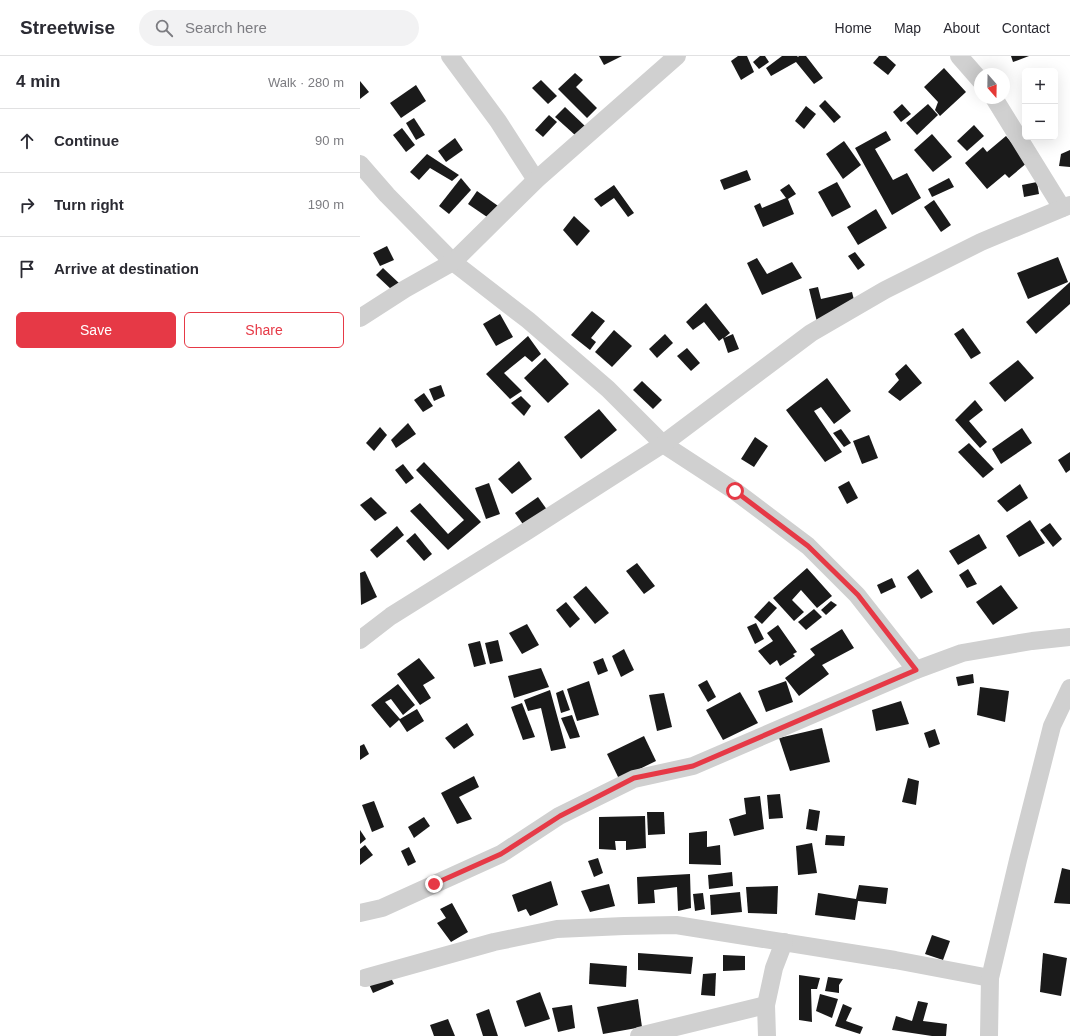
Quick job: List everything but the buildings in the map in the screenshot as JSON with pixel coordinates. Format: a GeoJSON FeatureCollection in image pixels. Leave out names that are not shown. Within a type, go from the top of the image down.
{"type":"FeatureCollection","features":[{"type":"Feature","properties":{"kind":"street"},"geometry":{"type":"LineString","coordinates":[[450,56],[498,121],[536,180]]}},
{"type":"Feature","properties":{"kind":"street"},"geometry":{"type":"LineString","coordinates":[[360,318],[405,289],[453,262],[536,180],[677,56]]}},
{"type":"Feature","properties":{"kind":"street"},"geometry":{"type":"LineString","coordinates":[[960,56],[974,73]]}},
{"type":"Feature","properties":{"kind":"street"},"geometry":{"type":"LineString","coordinates":[[360,640],[391,616],[534,527],[662,444],[811,333],[885,290],[981,242],[1066,207],[998,104]]}},
{"type":"Feature","properties":{"kind":"street"},"geometry":{"type":"LineString","coordinates":[[360,164],[387,195],[453,262],[533,324],[608,389],[662,444],[735,491],[808,546],[858,595],[916,670]]}},
{"type":"Feature","properties":{"kind":"street"},"geometry":{"type":"LineString","coordinates":[[360,914],[382,908],[501,854],[560,816],[634,778],[693,766],[916,670],[962,653],[1032,642],[1070,638]]}},
{"type":"Feature","properties":{"kind":"street"},"geometry":{"type":"LineString","coordinates":[[989,1036],[990,978],[1052,726],[1070,688]]}},
{"type":"Feature","properties":{"kind":"street"},"geometry":{"type":"LineString","coordinates":[[365,978],[494,942],[557,929],[676,925],[895,960],[990,978]]}},
{"type":"Feature","properties":{"kind":"street"},"geometry":{"type":"LineString","coordinates":[[767,1036],[766,1005],[774,968],[784,942]]}},
{"type":"Feature","properties":{"kind":"street"},"geometry":{"type":"LineString","coordinates":[[639,1036],[766,1005]]}},
{"type":"Feature","properties":{"kind":"route"},"geometry":{"type":"LineString","coordinates":[[434,884],[501,854],[560,816],[634,778],[693,766],[916,670],[858,595],[808,546],[735,491]]}}]}
